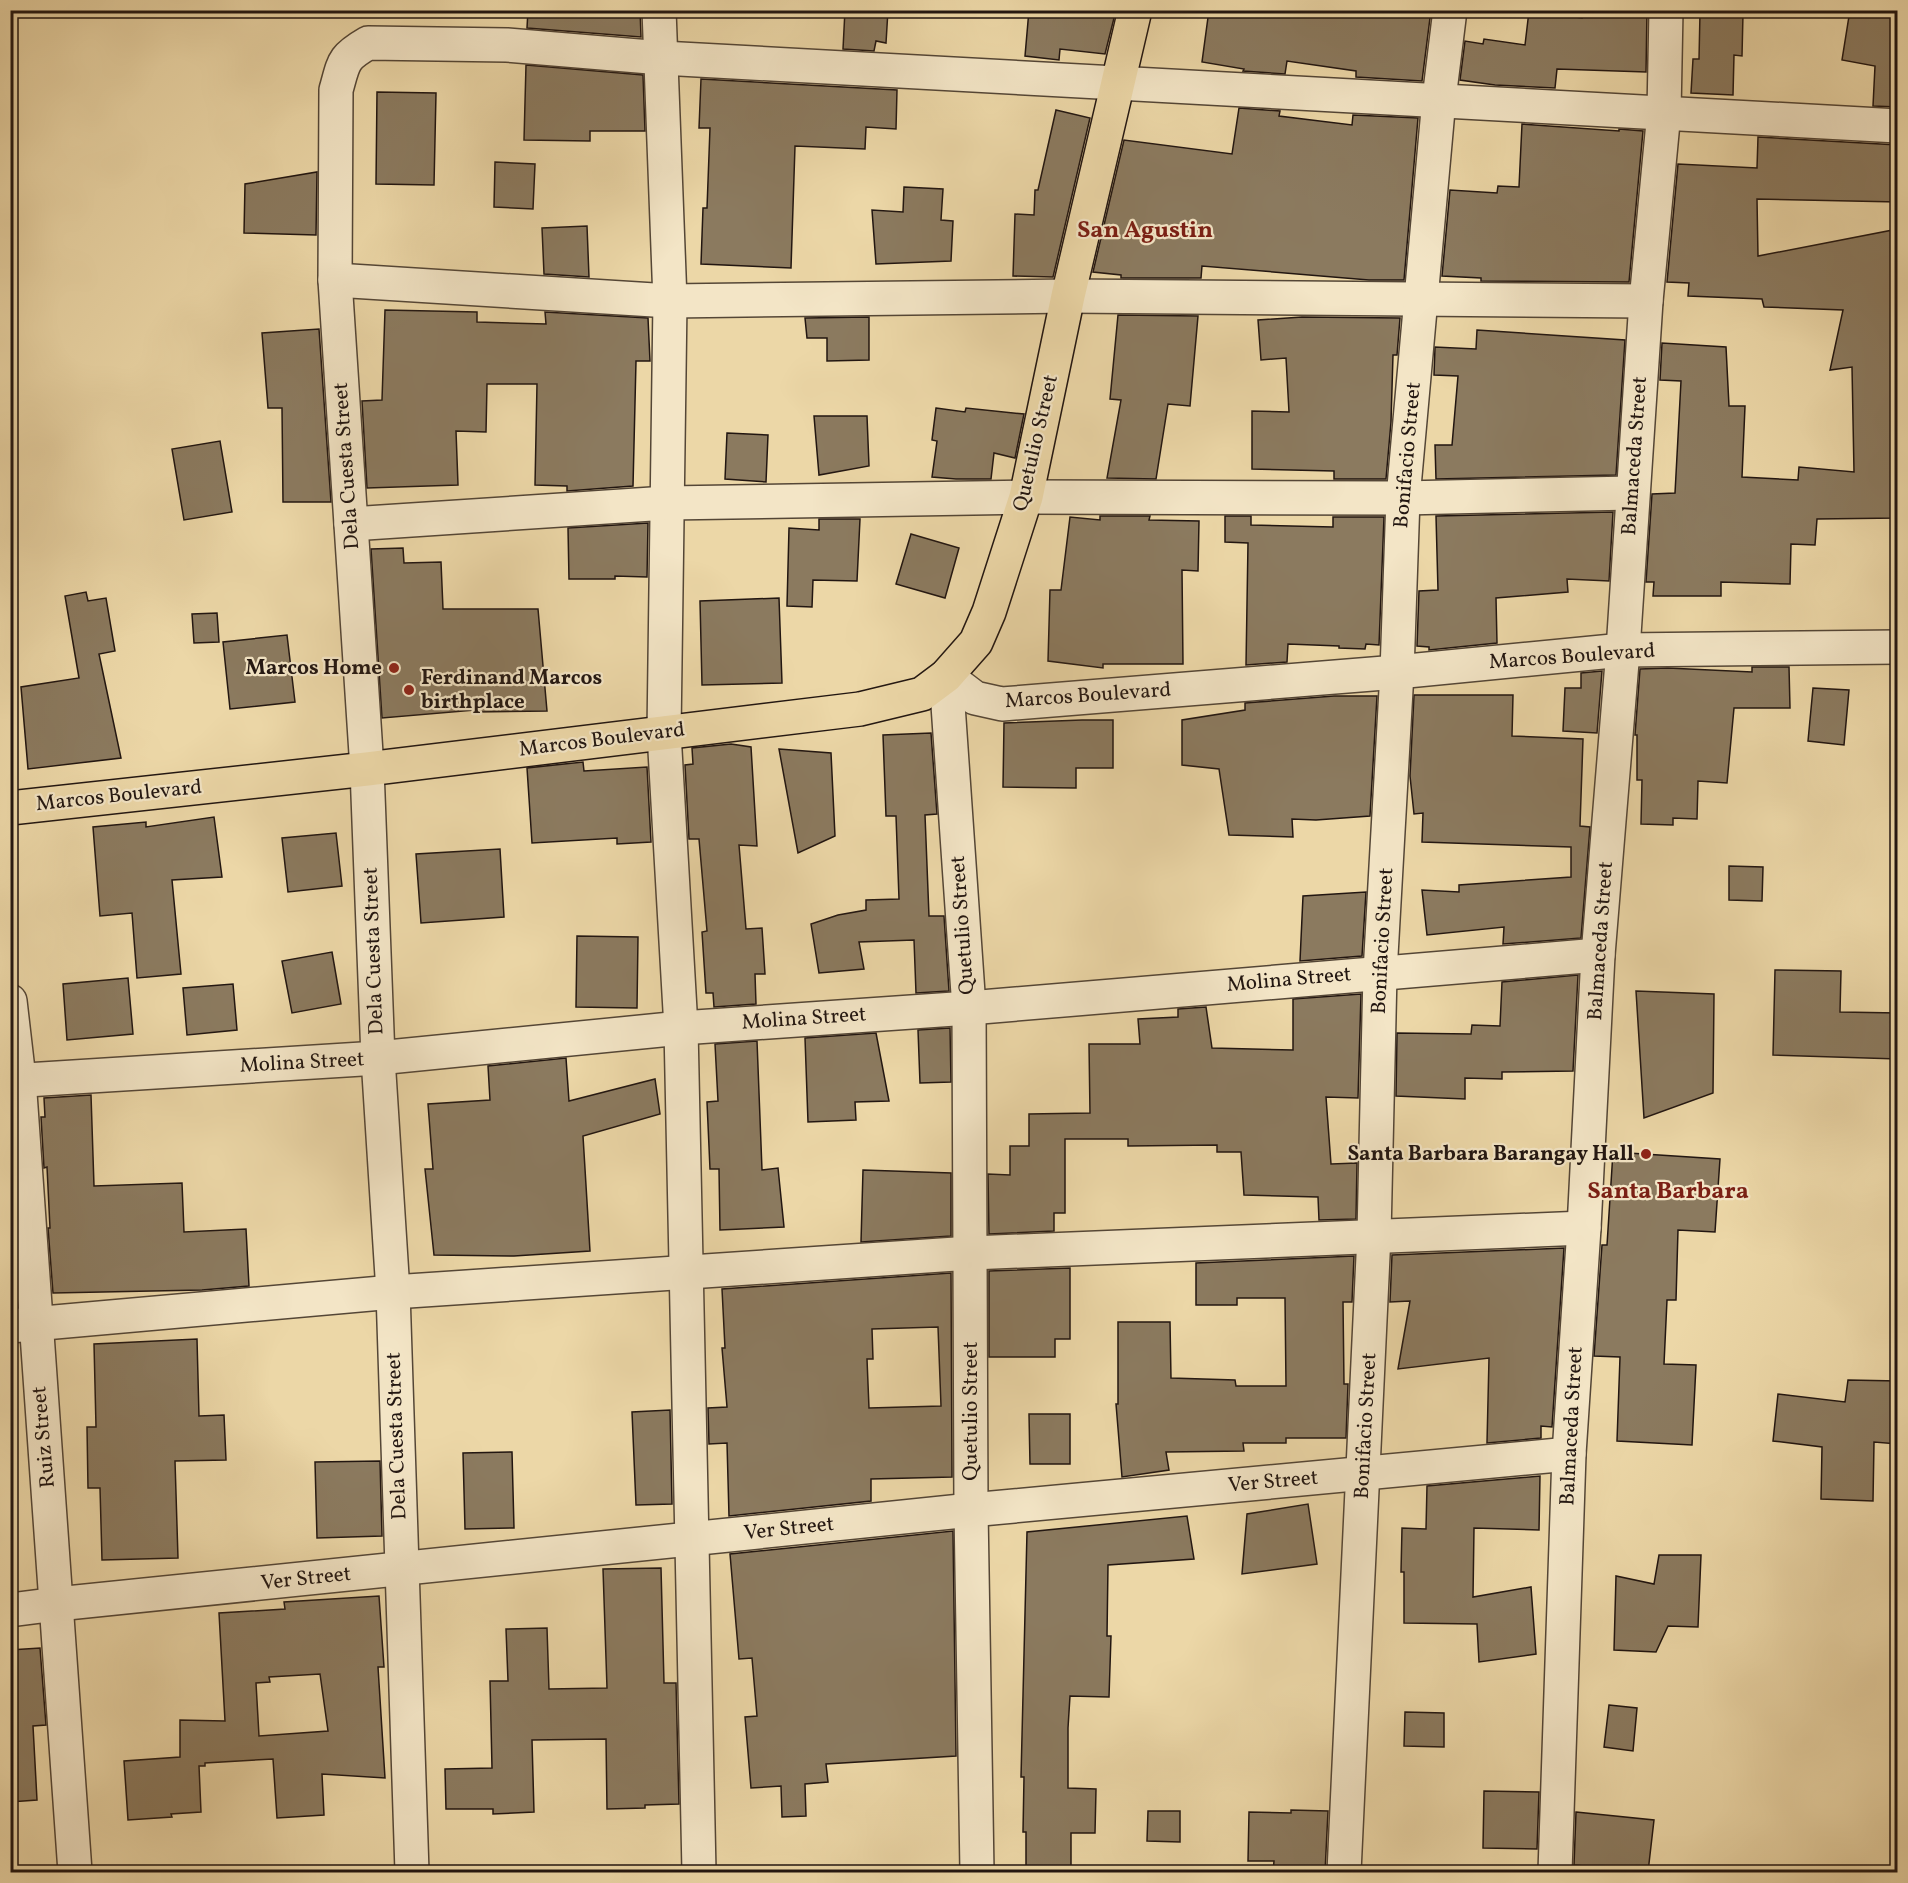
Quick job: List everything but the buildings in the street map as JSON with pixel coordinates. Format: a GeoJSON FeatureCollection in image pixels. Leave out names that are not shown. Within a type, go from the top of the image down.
{"type":"FeatureCollection","features":[{"type":"Feature","properties":{"kind":"main road","name":"Quetulio Street"},"geometry":{"type":"LineString","coordinates":[[946,676],[976,642],[1026,497],[1068,296],[1135,10]]}},
{"type":"Feature","properties":{"kind":"main road","name":"Marcos Boulevard"},"geometry":{"type":"LineString","coordinates":[[10,808],[367,769],[860,709],[922,694],[946,676]]}},
{"type":"Feature","properties":{"kind":"street"},"geometry":{"type":"LineString","coordinates":[[659,10],[670,301],[664,733],[681,1028],[699,1872]]}},
{"type":"Feature","properties":{"kind":"street","name":"Bonifacio Street"},"geometry":{"type":"LineString","coordinates":[[1344,1872],[1364,1473],[1374,1236],[1380,973],[1397,672],[1403,498],[1439,99],[1450,10]]}},
{"type":"Feature","properties":{"kind":"street","name":"Balmaceda Street"},"geometry":{"type":"LineString","coordinates":[[1555,1872],[1569,1454],[1584,1228],[1598,955],[1623,650],[1646,301],[1664,112],[1666,10]]}},
{"type":"Feature","properties":{"kind":"street","name":"Dela Cuesta Street"},"geometry":{"type":"LineString","coordinates":[[412,1872],[393,1292],[378,1058],[367,769],[335,280],[336,90],[343,66],[350,53],[368,43],[507,45],[662,58]]}},
{"type":"Feature","properties":{"kind":"street"},"geometry":{"type":"LineString","coordinates":[[662,58],[1898,126]]}},
{"type":"Feature","properties":{"kind":"street"},"geometry":{"type":"LineString","coordinates":[[335,280],[670,301],[1068,296],[1646,301]]}},
{"type":"Feature","properties":{"kind":"street"},"geometry":{"type":"LineString","coordinates":[[351,524],[667,503],[1026,497],[1403,498],[1632,493]]}},
{"type":"Feature","properties":{"kind":"street","name":"Marcos Boulevard"},"geometry":{"type":"LineString","coordinates":[[946,676],[975,698],[1002,704],[1397,672],[1623,650],[1898,647]]}},
{"type":"Feature","properties":{"kind":"street","name":"Quetulio Street"},"geometry":{"type":"LineString","coordinates":[[946,676],[969,1008],[971,1510],[977,1872]]}},
{"type":"Feature","properties":{"kind":"street","name":"Molina Street"},"geometry":{"type":"LineString","coordinates":[[15,1080],[378,1058],[681,1028],[969,1008],[1598,955]]}},
{"type":"Feature","properties":{"kind":"street","name":"Ruiz Street"},"geometry":{"type":"LineString","coordinates":[[10,1001],[15,1080],[22,1324],[57,1604],[75,1872]]}},
{"type":"Feature","properties":{"kind":"street"},"geometry":{"type":"LineString","coordinates":[[22,1324],[393,1292],[971,1253],[1584,1228]]}},
{"type":"Feature","properties":{"kind":"street","name":"Ver Street"},"geometry":{"type":"LineString","coordinates":[[10,1610],[971,1510],[1569,1454]]}},
{"type":"Feature","properties":{"kind":"place","name":"Marcos Home"},"geometry":{"type":"Point","coordinates":[394,668]}},
{"type":"Feature","properties":{"kind":"place","name":"Ferdinand Marcos birthplace"},"geometry":{"type":"Point","coordinates":[409,690]}},
{"type":"Feature","properties":{"kind":"place","name":"Santa Barbara Barangay Hall"},"geometry":{"type":"Point","coordinates":[1646,1154]}},
{"type":"Feature","properties":{"kind":"district","name":"San Agustin"},"geometry":{"type":"Point","coordinates":[1145,231]}},
{"type":"Feature","properties":{"kind":"district","name":"Santa Barbara"},"geometry":{"type":"Point","coordinates":[1668,1192]}}]}
